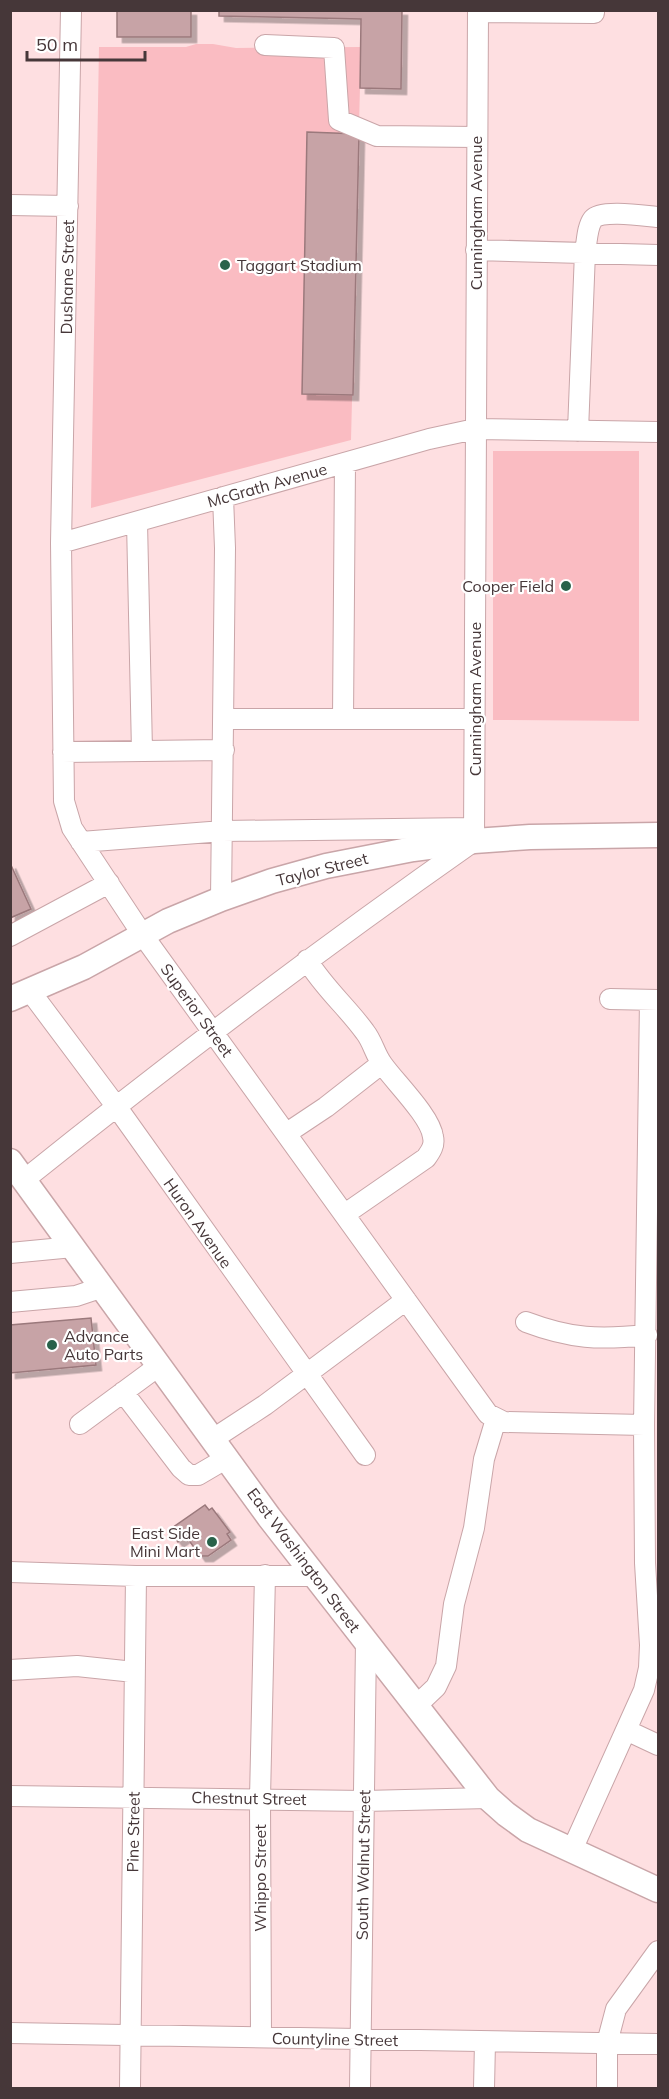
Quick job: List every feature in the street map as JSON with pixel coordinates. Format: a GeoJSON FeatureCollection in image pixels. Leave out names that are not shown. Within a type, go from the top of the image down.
{"type":"FeatureCollection","features":[{"type":"Feature","properties":{"kind":"main road","name":"Taylor Street"},"geometry":{"type":"LineString","coordinates":[[20,995],[84,967],[168,921],[272,881],[326,866],[474,834],[530,837],[658,835]]}},
{"type":"Feature","properties":{"kind":"main road","name":"East Washington Street"},"geometry":{"type":"LineString","coordinates":[[17,1170],[314,1576],[488,1798],[506,1815],[528,1830],[658,1890]]}},
{"type":"Feature","properties":{"kind":"street","name":"Dushane Street"},"geometry":{"type":"LineString","coordinates":[[61,543],[71,10]]}},
{"type":"Feature","properties":{"kind":"street"},"geometry":{"type":"LineString","coordinates":[[478,11],[594,13],[594,10]]}},
{"type":"Feature","properties":{"kind":"street","name":"Cunningham Avenue"},"geometry":{"type":"LineString","coordinates":[[474,834],[478,11]]}},
{"type":"Feature","properties":{"kind":"street"},"geometry":{"type":"LineString","coordinates":[[266,45],[334,48],[339,120],[377,136],[477,137]]}},
{"type":"Feature","properties":{"kind":"street"},"geometry":{"type":"LineString","coordinates":[[10,205],[68,206]]}},
{"type":"Feature","properties":{"kind":"street"},"geometry":{"type":"LineString","coordinates":[[578,430],[585,252],[591,223],[598,216],[610,214],[658,217]]}},
{"type":"Feature","properties":{"kind":"street"},"geometry":{"type":"LineString","coordinates":[[476,250],[658,255]]}},
{"type":"Feature","properties":{"kind":"street","name":"McGrath Avenue"},"geometry":{"type":"LineString","coordinates":[[61,543],[429,439],[475,429],[658,432]]}},
{"type":"Feature","properties":{"kind":"street"},"geometry":{"type":"LineString","coordinates":[[343,719],[345,463]]}},
{"type":"Feature","properties":{"kind":"street"},"geometry":{"type":"LineString","coordinates":[[221,899],[224,750],[223,497]]}},
{"type":"Feature","properties":{"kind":"street"},"geometry":{"type":"LineString","coordinates":[[137,522],[142,751]]}},
{"type":"Feature","properties":{"kind":"street","name":"Superior Street"},"geometry":{"type":"LineString","coordinates":[[61,543],[63,752],[67,815],[72,828],[142,934],[488,1414],[496,1419]]}},
{"type":"Feature","properties":{"kind":"street"},"geometry":{"type":"LineString","coordinates":[[224,719],[475,719]]}},
{"type":"Feature","properties":{"kind":"street"},"geometry":{"type":"LineString","coordinates":[[63,752],[224,750]]}},
{"type":"Feature","properties":{"kind":"street","name":"Taylor Street"},"geometry":{"type":"LineString","coordinates":[[81,842],[223,831],[474,834]]}},
{"type":"Feature","properties":{"kind":"street"},"geometry":{"type":"LineString","coordinates":[[17,1170],[116,1106],[474,834]]}},
{"type":"Feature","properties":{"kind":"street"},"geometry":{"type":"LineString","coordinates":[[10,936],[109,883]]}},
{"type":"Feature","properties":{"kind":"street"},"geometry":{"type":"LineString","coordinates":[[307,960],[324,986],[367,1034],[381,1064],[399,1083],[431,1128],[434,1139],[432,1149],[426,1158],[345,1214]]}},
{"type":"Feature","properties":{"kind":"street","name":"Huron Avenue"},"geometry":{"type":"LineString","coordinates":[[20,995],[116,1106],[365,1455]]}},
{"type":"Feature","properties":{"kind":"street"},"geometry":{"type":"LineString","coordinates":[[572,1850],[644,1690],[654,1632],[645,1563],[644,1425],[654,1000],[610,999]]}},
{"type":"Feature","properties":{"kind":"street"},"geometry":{"type":"LineString","coordinates":[[287,1133],[326,1107],[381,1064]]}},
{"type":"Feature","properties":{"kind":"street"},"geometry":{"type":"LineString","coordinates":[[10,1253],[73,1247]]}},
{"type":"Feature","properties":{"kind":"street"},"geometry":{"type":"LineString","coordinates":[[10,1302],[76,1296],[103,1287]]}},
{"type":"Feature","properties":{"kind":"street"},"geometry":{"type":"LineString","coordinates":[[123,1392],[181,1468],[189,1475],[198,1475],[220,1449],[265,1405],[406,1300]]}},
{"type":"Feature","properties":{"kind":"street"},"geometry":{"type":"LineString","coordinates":[[526,1322],[571,1336],[612,1338],[647,1335]]}},
{"type":"Feature","properties":{"kind":"street"},"geometry":{"type":"LineString","coordinates":[[80,1424],[160,1365]]}},
{"type":"Feature","properties":{"kind":"street"},"geometry":{"type":"LineString","coordinates":[[416,1706],[431,1692],[441,1678],[449,1654],[454,1604],[474,1528],[484,1460],[496,1419],[504,1422],[644,1425]]}},
{"type":"Feature","properties":{"kind":"street"},"geometry":{"type":"LineString","coordinates":[[10,1572],[136,1576],[314,1576]]}},
{"type":"Feature","properties":{"kind":"street","name":"Whippo Street"},"geometry":{"type":"LineString","coordinates":[[261,2037],[260,1798],[265,1575]]}},
{"type":"Feature","properties":{"kind":"street","name":"Pine Street"},"geometry":{"type":"LineString","coordinates":[[130,2088],[136,1576]]}},
{"type":"Feature","properties":{"kind":"street","name":"South Walnut Street"},"geometry":{"type":"LineString","coordinates":[[360,2088],[366,1642]]}},
{"type":"Feature","properties":{"kind":"street"},"geometry":{"type":"LineString","coordinates":[[10,1670],[77,1666],[134,1672]]}},
{"type":"Feature","properties":{"kind":"street"},"geometry":{"type":"LineString","coordinates":[[626,1730],[658,1745]]}},
{"type":"Feature","properties":{"kind":"street","name":"Chestnut Street"},"geometry":{"type":"LineString","coordinates":[[10,1796],[364,1801],[488,1798]]}},
{"type":"Feature","properties":{"kind":"street"},"geometry":{"type":"LineString","coordinates":[[607,2088],[608,2043],[616,2009],[658,1951]]}},
{"type":"Feature","properties":{"kind":"street"},"geometry":{"type":"LineString","coordinates":[[10,2047],[11,2033]]}},
{"type":"Feature","properties":{"kind":"street","name":"Countyline Street"},"geometry":{"type":"LineString","coordinates":[[11,2033],[658,2044]]}},
{"type":"Feature","properties":{"kind":"street"},"geometry":{"type":"LineString","coordinates":[[484,2088],[485,2042]]}},
{"type":"Feature","properties":{"kind":"shaded area","name":"Taggart Stadium"},"geometry":{"type":"Polygon","coordinates":[[[196,44],[236,48],[361,47],[351,440],[91,508],[99,47],[186,47],[196,44]]]}},
{"type":"Feature","properties":{"kind":"shaded area","name":"Cooper Field"},"geometry":{"type":"Polygon","coordinates":[[[493,451],[639,451],[639,721],[493,720],[493,451]]]}},
{"type":"Feature","properties":{"kind":"building"},"geometry":{"type":"Polygon","coordinates":[[[117,10],[191,10],[191,37],[117,37],[117,10]]]}},
{"type":"Feature","properties":{"kind":"building"},"geometry":{"type":"Polygon","coordinates":[[[219,10],[402,10],[401,89],[360,88],[361,19],[219,16],[219,10]]]}},
{"type":"Feature","properties":{"kind":"building"},"geometry":{"type":"Polygon","coordinates":[[[307,132],[359,134],[353,395],[302,394],[307,132]]]}},
{"type":"Feature","properties":{"kind":"building"},"geometry":{"type":"Polygon","coordinates":[[[10,863],[31,909],[10,918],[10,863]]]}},
{"type":"Feature","properties":{"kind":"building","name":"Advance Auto Parts"},"geometry":{"type":"Polygon","coordinates":[[[91,1318],[96,1365],[10,1373],[10,1325],[91,1318]]]}},
{"type":"Feature","properties":{"kind":"building"},"geometry":{"type":"Polygon","coordinates":[[[205,1505],[209,1510],[212,1508],[230,1532],[227,1534],[231,1540],[208,1556],[200,1556],[186,1536],[178,1542],[169,1530],[205,1505]]]}},
{"type":"Feature","properties":{"kind":"place","name":"Taggart Stadium"},"geometry":{"type":"Point","coordinates":[225,265]}},
{"type":"Feature","properties":{"kind":"place","name":"Cooper Field"},"geometry":{"type":"Point","coordinates":[566,586]}},
{"type":"Feature","properties":{"kind":"place","name":"Advance Auto Parts"},"geometry":{"type":"Point","coordinates":[52,1345]}},
{"type":"Feature","properties":{"kind":"place","name":"East Side Mini Mart"},"geometry":{"type":"Point","coordinates":[212,1542]}}]}
